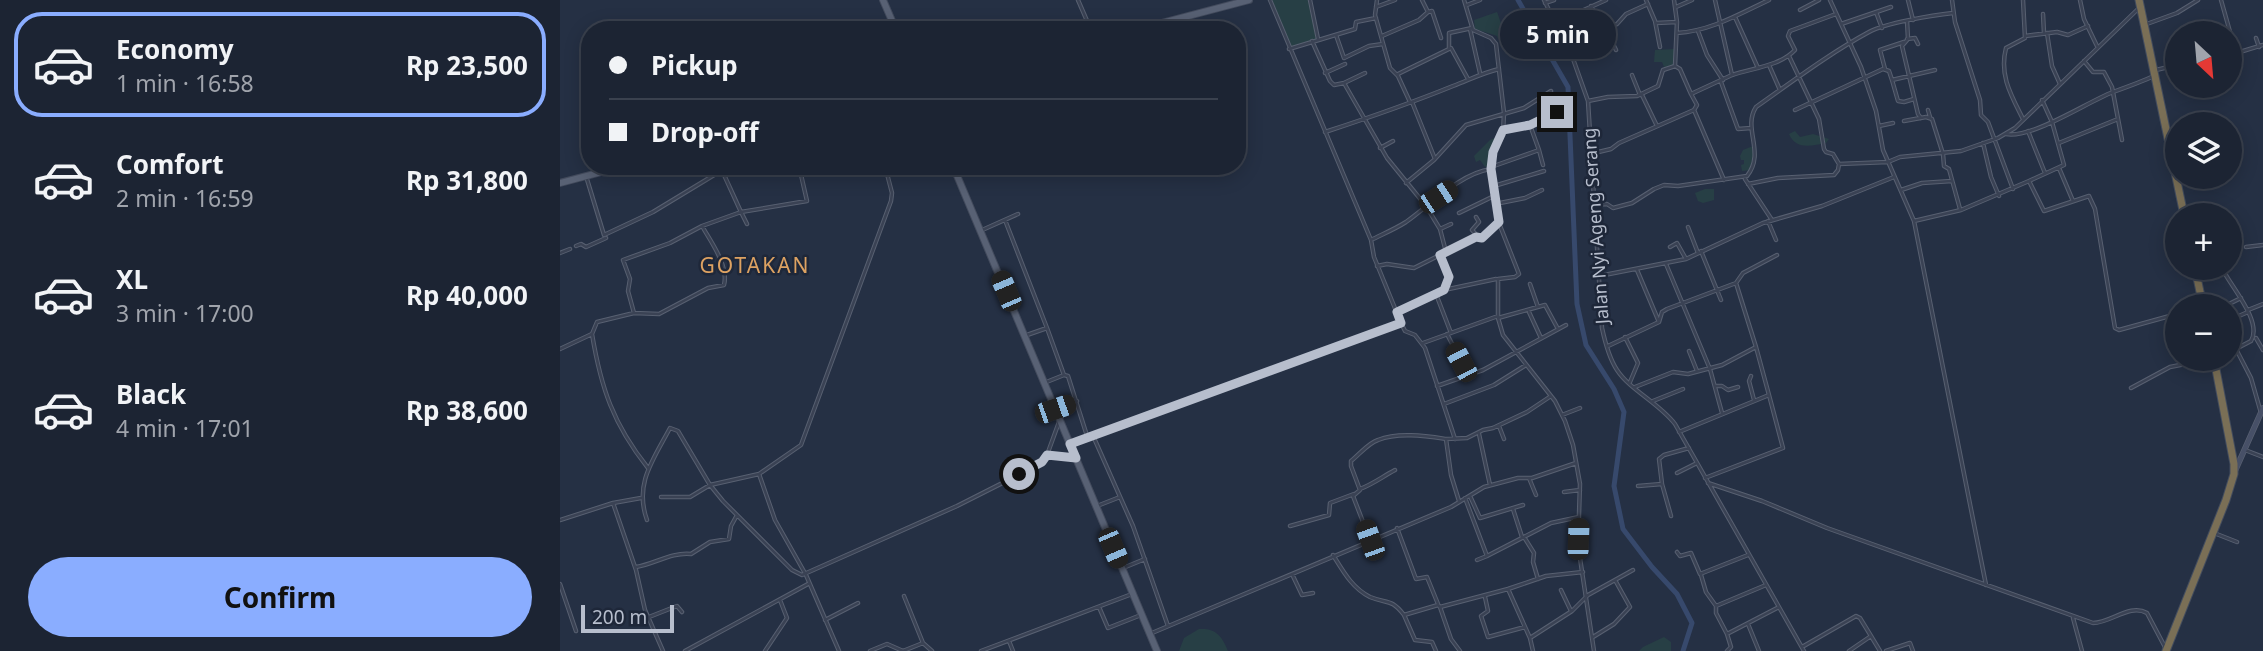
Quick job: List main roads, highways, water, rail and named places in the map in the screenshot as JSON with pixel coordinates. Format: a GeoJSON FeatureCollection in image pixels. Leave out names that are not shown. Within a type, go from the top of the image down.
{"type":"FeatureCollection","features":[{"type":"Feature","properties":{"kind":"highway"},"geometry":{"type":"LineString","coordinates":[[2140,2],[2182,203]]}},
{"type":"Feature","properties":{"kind":"highway"},"geometry":{"type":"LineString","coordinates":[[2166,650],[2214,533],[2233,472],[2235,460],[2215,371]]}},
{"type":"Feature","properties":{"kind":"main road"},"geometry":{"type":"LineString","coordinates":[[883,0],[892,21]]}},
{"type":"Feature","properties":{"kind":"main road"},"geometry":{"type":"LineString","coordinates":[[1173,21],[1226,3],[1249,0]]}},
{"type":"Feature","properties":{"kind":"main road"},"geometry":{"type":"LineString","coordinates":[[560,183],[596,175]]}},
{"type":"Feature","properties":{"kind":"main road"},"geometry":{"type":"LineString","coordinates":[[957,175],[983,230],[1055,409],[1073,444],[1076,458],[1157,651]]}},
{"type":"Feature","properties":{"kind":"waterway"},"geometry":{"type":"LineString","coordinates":[[1518,0],[1568,87],[1577,304],[1586,345],[1614,389],[1624,412],[1614,486],[1623,529],[1677,594],[1692,623],[1683,651]]}},
{"type":"Feature","properties":{"kind":"district","name":"GOTAKAN"},"geometry":{"type":"Point","coordinates":[755,266]}}]}
